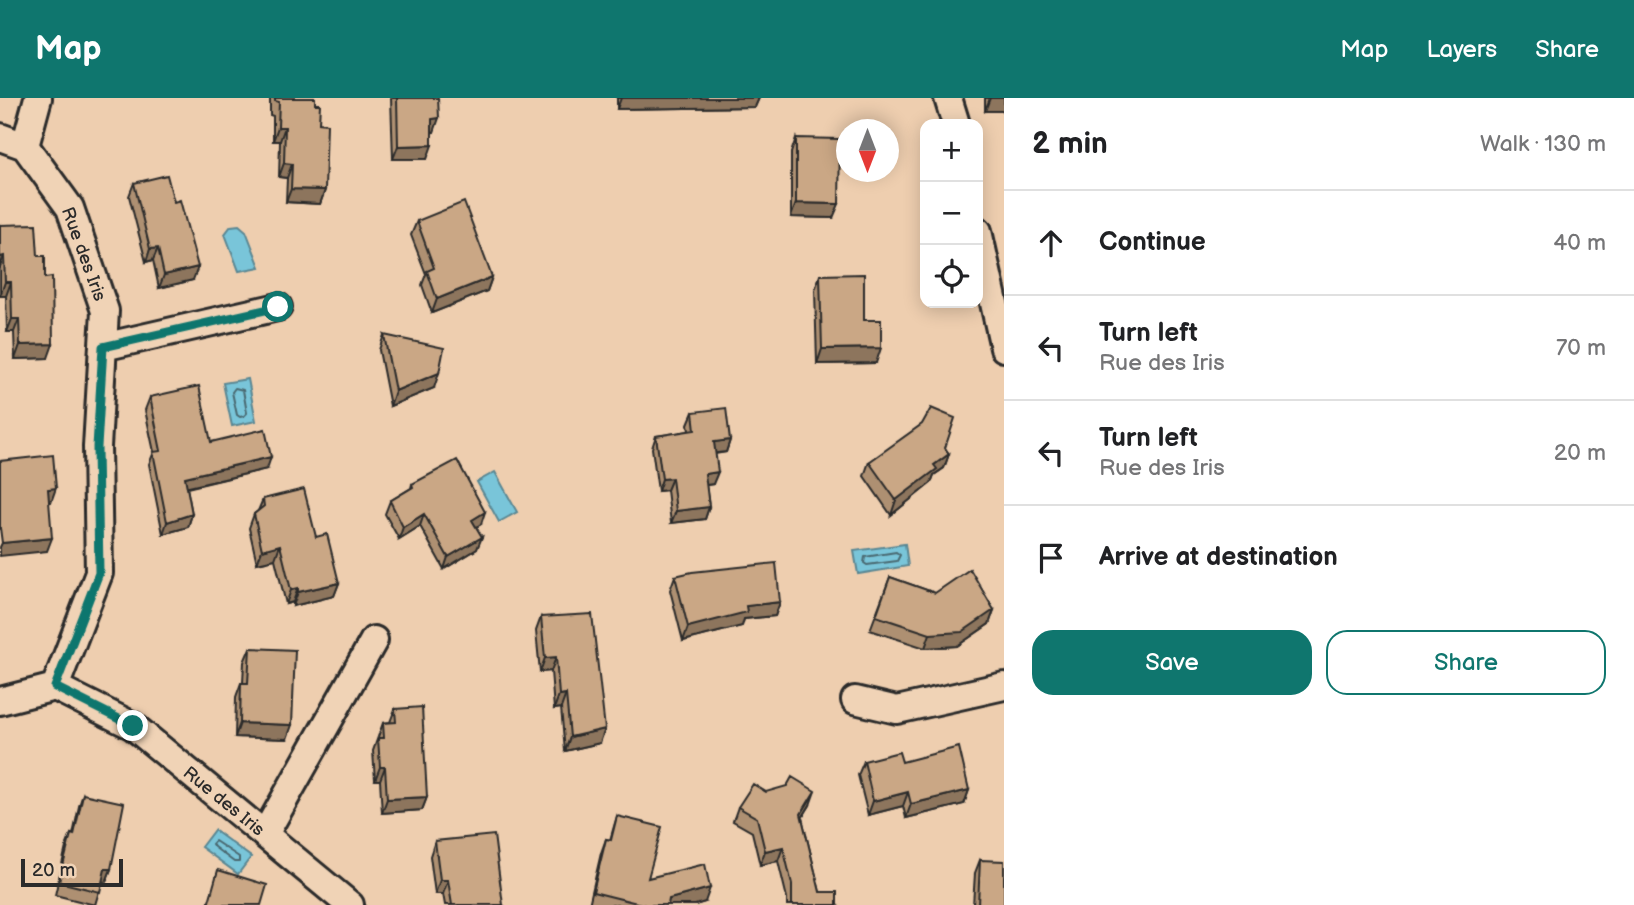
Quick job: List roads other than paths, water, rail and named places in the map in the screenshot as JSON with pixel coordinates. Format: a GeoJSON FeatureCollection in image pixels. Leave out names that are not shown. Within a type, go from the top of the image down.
{"type":"FeatureCollection","features":[{"type":"Feature","properties":{"kind":"street"},"geometry":{"type":"LineString","coordinates":[[0,137],[25,146],[38,98]]}},
{"type":"Feature","properties":{"kind":"street"},"geometry":{"type":"LineString","coordinates":[[948,98],[954,119]]}},
{"type":"Feature","properties":{"kind":"street","name":"Rue des Iris"},"geometry":{"type":"LineString","coordinates":[[25,146],[70,208],[105,311],[97,447],[99,573],[55,687],[133,726],[350,905]]}},
{"type":"Feature","properties":{"kind":"street"},"geometry":{"type":"LineString","coordinates":[[981,245],[1004,348]]}},
{"type":"Feature","properties":{"kind":"street"},"geometry":{"type":"LineString","coordinates":[[103,347],[278,307]]}},
{"type":"Feature","properties":{"kind":"street"},"geometry":{"type":"LineString","coordinates":[[265,834],[374,640]]}},
{"type":"Feature","properties":{"kind":"street"},"geometry":{"type":"LineString","coordinates":[[855,700],[897,710],[1004,686]]}},
{"type":"Feature","properties":{"kind":"street"},"geometry":{"type":"LineString","coordinates":[[9,699],[55,687]]}},
{"type":"Feature","properties":{"kind":"water"},"geometry":{"type":"Polygon","coordinates":[[[239,225],[246,231],[260,267],[239,271],[225,234],[231,226],[239,225]]]}},
{"type":"Feature","properties":{"kind":"water"},"geometry":{"type":"Polygon","coordinates":[[[248,379],[256,421],[232,426],[223,383],[248,379]]]}},
{"type":"Feature","properties":{"kind":"water"},"geometry":{"type":"Polygon","coordinates":[[[495,472],[517,512],[499,522],[477,482],[495,472]]]}},
{"type":"Feature","properties":{"kind":"water"},"geometry":{"type":"Polygon","coordinates":[[[905,544],[908,566],[858,574],[854,551],[905,544]]]}},
{"type":"Feature","properties":{"kind":"water"},"geometry":{"type":"Polygon","coordinates":[[[214,830],[251,857],[238,874],[201,847],[214,830]]]}}]}
